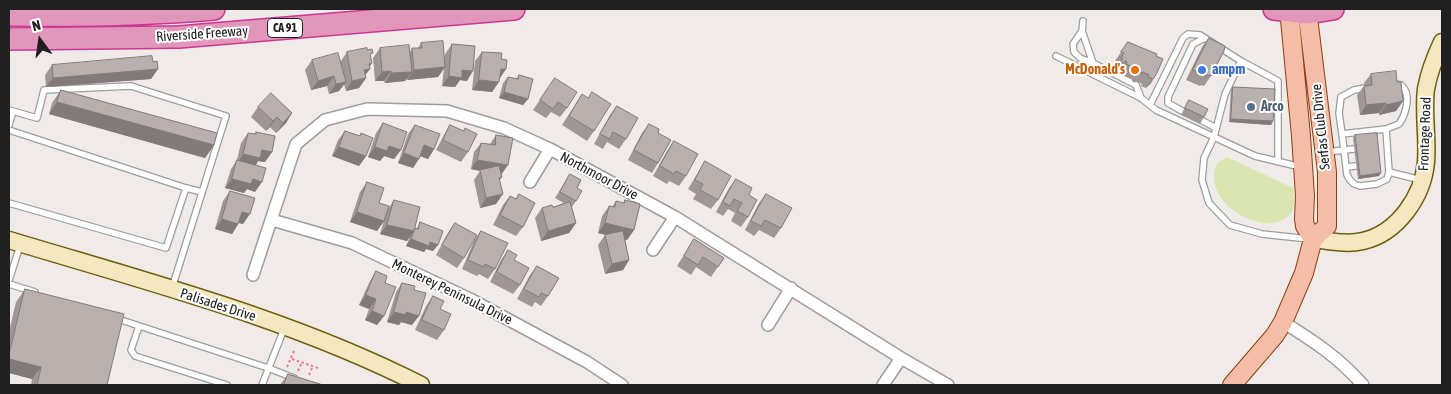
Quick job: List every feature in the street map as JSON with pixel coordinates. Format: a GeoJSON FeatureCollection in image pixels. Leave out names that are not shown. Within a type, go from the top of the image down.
{"type":"FeatureCollection","features":[{"type":"Feature","properties":{"kind":"highway"},"geometry":{"type":"LineString","coordinates":[[9,16],[120,15],[214,9]]}},
{"type":"Feature","properties":{"kind":"highway","name":"Riverside Freeway"},"geometry":{"type":"LineString","coordinates":[[9,39],[179,37],[514,9]]}},
{"type":"Feature","properties":{"kind":"highway"},"geometry":{"type":"LineString","coordinates":[[1293,10],[1332,9]]}},
{"type":"Feature","properties":{"kind":"main road","name":"Serfas Club Drive"},"geometry":{"type":"LineString","coordinates":[[1232,385],[1275,335],[1283,322],[1304,273],[1313,239],[1327,226],[1325,152],[1293,10]]}},
{"type":"Feature","properties":{"kind":"main road","name":"Serfas Club Drive"},"geometry":{"type":"LineString","coordinates":[[1293,10],[1305,196],[1304,219],[1305,226],[1313,239]]}},
{"type":"Feature","properties":{"kind":"street","name":"Frontage Road"},"geometry":{"type":"LineString","coordinates":[[1313,239],[1351,243],[1375,237],[1386,231],[1405,213],[1421,188],[1426,164],[1426,90],[1433,60],[1442,42]]}},
{"type":"Feature","properties":{"kind":"street","name":"Northmoor Drive"},"geometry":{"type":"LineString","coordinates":[[253,275],[296,144],[326,120],[367,109],[446,111],[504,128],[550,149],[675,216],[901,358],[948,385]]}},
{"type":"Feature","properties":{"kind":"street"},"geometry":{"type":"LineString","coordinates":[[530,182],[550,149]]}},
{"type":"Feature","properties":{"kind":"street"},"geometry":{"type":"LineString","coordinates":[[653,250],[675,216]]}},
{"type":"Feature","properties":{"kind":"street","name":"Monterey Peninsula Drive"},"geometry":{"type":"LineString","coordinates":[[272,220],[352,243],[472,300],[587,362],[622,385]]}},
{"type":"Feature","properties":{"kind":"street","name":"Palisades Drive"},"geometry":{"type":"LineString","coordinates":[[15,242],[285,327],[365,359],[421,385]]}},
{"type":"Feature","properties":{"kind":"street"},"geometry":{"type":"LineString","coordinates":[[768,325],[791,288]]}},
{"type":"Feature","properties":{"kind":"street"},"geometry":{"type":"LineString","coordinates":[[1283,322],[1327,350],[1346,366],[1363,385]]}},
{"type":"Feature","properties":{"kind":"street"},"geometry":{"type":"LineString","coordinates":[[883,385],[901,358]]}},
{"type":"Feature","properties":{"kind":"lane"},"geometry":{"type":"LineString","coordinates":[[1083,21],[1082,31],[1093,63]]}},
{"type":"Feature","properties":{"kind":"lane"},"geometry":{"type":"LineString","coordinates":[[1082,31],[1073,44],[1074,52],[1080,58],[1136,85],[1141,98]]}},
{"type":"Feature","properties":{"kind":"lane"},"geometry":{"type":"LineString","coordinates":[[1150,105],[1183,38],[1188,34],[1196,34],[1205,38],[1241,61],[1278,81],[1278,162]]}},
{"type":"Feature","properties":{"kind":"lane"},"geometry":{"type":"LineString","coordinates":[[1182,111],[1168,103],[1168,97],[1193,44],[1205,38]]}},
{"type":"Feature","properties":{"kind":"lane"},"geometry":{"type":"LineString","coordinates":[[1056,56],[1141,98],[1156,110],[1255,156],[1303,167]]}},
{"type":"Feature","properties":{"kind":"lane"},"geometry":{"type":"LineString","coordinates":[[1241,61],[1225,94],[1214,137],[1204,158],[1202,180],[1209,203],[1230,225],[1262,234],[1313,239]]}},
{"type":"Feature","properties":{"kind":"lane"},"geometry":{"type":"LineString","coordinates":[[1342,134],[1394,127],[1403,118],[1406,92],[1401,85],[1390,84]]}},
{"type":"Feature","properties":{"kind":"lane"},"geometry":{"type":"LineString","coordinates":[[9,125],[11,111],[37,118],[44,90],[131,86],[226,116],[171,290]]}},
{"type":"Feature","properties":{"kind":"lane"},"geometry":{"type":"LineString","coordinates":[[1364,88],[1348,92],[1341,98],[1339,113],[1346,167],[1350,180],[1354,184],[1360,186],[1378,184],[1386,179],[1389,172],[1384,146],[1386,129]]}},
{"type":"Feature","properties":{"kind":"lane"},"geometry":{"type":"LineString","coordinates":[[1201,120],[1216,128]]}},
{"type":"Feature","properties":{"kind":"lane"},"geometry":{"type":"LineString","coordinates":[[9,130],[202,192]]}},
{"type":"Feature","properties":{"kind":"lane"},"geometry":{"type":"LineString","coordinates":[[1325,152],[1354,149]]}},
{"type":"Feature","properties":{"kind":"lane"},"geometry":{"type":"LineString","coordinates":[[1346,167],[1356,166]]}},
{"type":"Feature","properties":{"kind":"lane"},"geometry":{"type":"LineString","coordinates":[[1389,172],[1422,180]]}},
{"type":"Feature","properties":{"kind":"lane"},"geometry":{"type":"LineString","coordinates":[[9,203],[166,248],[186,188]]}},
{"type":"Feature","properties":{"kind":"lane"},"geometry":{"type":"LineString","coordinates":[[9,280],[15,242]]}},
{"type":"Feature","properties":{"kind":"lane"},"geometry":{"type":"LineString","coordinates":[[9,284],[46,296]]}},
{"type":"Feature","properties":{"kind":"lane"},"geometry":{"type":"LineString","coordinates":[[111,317],[268,368],[303,382]]}},
{"type":"Feature","properties":{"kind":"lane"},"geometry":{"type":"LineString","coordinates":[[139,326],[131,350],[135,356],[227,385]]}},
{"type":"Feature","properties":{"kind":"lane"},"geometry":{"type":"LineString","coordinates":[[262,385],[285,327]]}},
{"type":"Feature","properties":{"kind":"path"},"geometry":{"type":"LineString","coordinates":[[294,351],[291,359],[318,368]]}},
{"type":"Feature","properties":{"kind":"path"},"geometry":{"type":"LineString","coordinates":[[298,371],[302,362]]}},
{"type":"Feature","properties":{"kind":"path"},"geometry":{"type":"LineString","coordinates":[[309,375],[312,366]]}},
{"type":"Feature","properties":{"kind":"green space"},"geometry":{"type":"Polygon","coordinates":[[[1227,157],[1293,188],[1294,202],[1292,211],[1283,220],[1270,223],[1241,216],[1228,206],[1218,194],[1214,179],[1217,163],[1227,157]]]}},
{"type":"Feature","properties":{"kind":"building","name":"ampm"},"geometry":{"type":"Polygon","coordinates":[[[1209,38],[1225,46],[1211,76],[1207,76],[1193,70],[1209,38]]]}},
{"type":"Feature","properties":{"kind":"building"},"geometry":{"type":"Polygon","coordinates":[[[443,41],[445,67],[414,70],[412,48],[422,48],[421,43],[443,41]]]}},
{"type":"Feature","properties":{"kind":"building"},"geometry":{"type":"Polygon","coordinates":[[[1128,42],[1157,54],[1156,56],[1163,59],[1153,79],[1148,77],[1149,75],[1126,64],[1127,62],[1121,62],[1124,53],[1121,52],[1128,42]]]}},
{"type":"Feature","properties":{"kind":"building"},"geometry":{"type":"Polygon","coordinates":[[[452,44],[475,46],[473,71],[462,70],[462,78],[449,76],[452,44]]]}},
{"type":"Feature","properties":{"kind":"building"},"geometry":{"type":"Polygon","coordinates":[[[409,45],[412,72],[382,72],[380,48],[409,45]]]}},
{"type":"Feature","properties":{"kind":"building"},"geometry":{"type":"Polygon","coordinates":[[[367,48],[367,50],[372,49],[373,53],[370,54],[372,63],[369,64],[370,69],[364,70],[366,78],[352,81],[347,52],[367,48]]]}},
{"type":"Feature","properties":{"kind":"building"},"geometry":{"type":"Polygon","coordinates":[[[482,52],[502,53],[501,59],[507,60],[506,69],[501,69],[499,82],[479,80],[482,52]]]}},
{"type":"Feature","properties":{"kind":"building"},"geometry":{"type":"Polygon","coordinates":[[[338,53],[346,82],[336,84],[334,76],[318,81],[312,60],[338,53]]]}},
{"type":"Feature","properties":{"kind":"building"},"geometry":{"type":"Polygon","coordinates":[[[152,56],[153,62],[157,61],[158,69],[53,78],[52,65],[152,56]]]}},
{"type":"Feature","properties":{"kind":"building"},"geometry":{"type":"Polygon","coordinates":[[[1396,71],[1397,82],[1401,82],[1403,101],[1386,105],[1386,103],[1366,105],[1364,86],[1372,85],[1371,74],[1396,71]]]}},
{"type":"Feature","properties":{"kind":"building"},"geometry":{"type":"Polygon","coordinates":[[[519,75],[533,79],[528,99],[504,92],[508,77],[518,79],[519,75]]]}},
{"type":"Feature","properties":{"kind":"building"},"geometry":{"type":"Polygon","coordinates":[[[555,78],[577,92],[567,108],[558,102],[553,109],[540,100],[555,78]]]}},
{"type":"Feature","properties":{"kind":"building","name":"Arco"},"geometry":{"type":"Polygon","coordinates":[[[1233,87],[1275,89],[1273,121],[1231,119],[1233,87]]]}},
{"type":"Feature","properties":{"kind":"building"},"geometry":{"type":"Polygon","coordinates":[[[61,90],[217,133],[214,145],[57,102],[61,90]]]}},
{"type":"Feature","properties":{"kind":"building"},"geometry":{"type":"Polygon","coordinates":[[[592,92],[611,104],[594,131],[569,116],[582,94],[588,98],[592,92]]]}},
{"type":"Feature","properties":{"kind":"building"},"geometry":{"type":"Polygon","coordinates":[[[271,93],[292,113],[283,123],[277,117],[273,121],[258,107],[271,93]]]}},
{"type":"Feature","properties":{"kind":"building"},"geometry":{"type":"Polygon","coordinates":[[[1189,100],[1208,109],[1204,117],[1185,108],[1189,100]]]}},
{"type":"Feature","properties":{"kind":"building"},"geometry":{"type":"Polygon","coordinates":[[[617,106],[638,118],[626,139],[613,132],[610,139],[600,134],[617,106]]]}},
{"type":"Feature","properties":{"kind":"building"},"geometry":{"type":"Polygon","coordinates":[[[383,123],[407,132],[401,150],[389,146],[387,151],[375,147],[383,123]]]}},
{"type":"Feature","properties":{"kind":"building"},"geometry":{"type":"Polygon","coordinates":[[[649,124],[659,129],[658,133],[671,140],[658,163],[634,150],[649,124]]]}},
{"type":"Feature","properties":{"kind":"building"},"geometry":{"type":"Polygon","coordinates":[[[415,125],[440,134],[434,149],[424,145],[419,159],[404,153],[415,125]]]}},
{"type":"Feature","properties":{"kind":"building"},"geometry":{"type":"Polygon","coordinates":[[[450,125],[464,131],[465,128],[477,134],[468,152],[443,140],[450,125]]]}},
{"type":"Feature","properties":{"kind":"building"},"geometry":{"type":"Polygon","coordinates":[[[345,131],[360,136],[361,133],[373,138],[366,156],[339,147],[345,131]]]}},
{"type":"Feature","properties":{"kind":"building"},"geometry":{"type":"Polygon","coordinates":[[[256,132],[275,136],[272,152],[262,150],[260,158],[243,154],[248,133],[256,134],[256,132]]]}},
{"type":"Feature","properties":{"kind":"building"},"geometry":{"type":"Polygon","coordinates":[[[1377,133],[1381,173],[1360,176],[1355,135],[1377,133]]]}},
{"type":"Feature","properties":{"kind":"building"},"geometry":{"type":"Polygon","coordinates":[[[496,135],[513,138],[508,165],[477,160],[481,143],[495,145],[496,135]]]}},
{"type":"Feature","properties":{"kind":"building"},"geometry":{"type":"Polygon","coordinates":[[[674,141],[698,154],[686,176],[676,171],[674,174],[660,166],[674,141]]]}},
{"type":"Feature","properties":{"kind":"building"},"geometry":{"type":"Polygon","coordinates":[[[237,160],[266,168],[262,182],[253,179],[251,184],[232,179],[237,160]]]}},
{"type":"Feature","properties":{"kind":"building"},"geometry":{"type":"Polygon","coordinates":[[[705,161],[731,176],[718,200],[700,190],[703,184],[695,180],[705,161]]]}},
{"type":"Feature","properties":{"kind":"building"},"geometry":{"type":"Polygon","coordinates":[[[499,166],[502,177],[499,178],[503,194],[486,198],[480,170],[499,166]]]}},
{"type":"Feature","properties":{"kind":"building"},"geometry":{"type":"Polygon","coordinates":[[[570,174],[581,180],[577,188],[582,191],[576,201],[560,192],[570,174]]]}},
{"type":"Feature","properties":{"kind":"building"},"geometry":{"type":"Polygon","coordinates":[[[736,179],[752,188],[749,195],[757,200],[748,217],[737,211],[742,203],[734,199],[730,206],[723,202],[736,179]]]}},
{"type":"Feature","properties":{"kind":"building"},"geometry":{"type":"Polygon","coordinates":[[[367,182],[384,188],[379,203],[389,206],[384,221],[357,212],[367,182]]]}},
{"type":"Feature","properties":{"kind":"building"},"geometry":{"type":"Polygon","coordinates":[[[230,191],[255,198],[250,214],[242,212],[238,224],[222,219],[230,191]]]}},
{"type":"Feature","properties":{"kind":"building"},"geometry":{"type":"Polygon","coordinates":[[[519,194],[535,203],[523,227],[500,215],[510,196],[516,199],[519,194]]]}},
{"type":"Feature","properties":{"kind":"building"},"geometry":{"type":"Polygon","coordinates":[[[766,194],[792,208],[781,228],[765,220],[761,226],[751,221],[766,194]]]}},
{"type":"Feature","properties":{"kind":"building"},"geometry":{"type":"Polygon","coordinates":[[[394,200],[420,207],[414,231],[387,225],[394,200]]]}},
{"type":"Feature","properties":{"kind":"building"},"geometry":{"type":"Polygon","coordinates":[[[625,200],[640,204],[634,230],[605,223],[609,206],[615,207],[616,201],[624,203],[625,200]]]}},
{"type":"Feature","properties":{"kind":"building"},"geometry":{"type":"Polygon","coordinates":[[[570,202],[576,223],[548,231],[542,208],[570,202]]]}},
{"type":"Feature","properties":{"kind":"building"},"geometry":{"type":"Polygon","coordinates":[[[420,222],[443,231],[438,245],[430,242],[429,246],[411,239],[415,228],[418,229],[420,222]]]}},
{"type":"Feature","properties":{"kind":"building"},"geometry":{"type":"Polygon","coordinates":[[[455,223],[477,235],[464,258],[442,245],[455,223]]]}},
{"type":"Feature","properties":{"kind":"building"},"geometry":{"type":"Polygon","coordinates":[[[481,231],[508,243],[495,269],[485,264],[484,267],[468,260],[481,231]]]}},
{"type":"Feature","properties":{"kind":"building"},"geometry":{"type":"Polygon","coordinates":[[[623,231],[629,260],[612,264],[605,235],[623,231]]]}},
{"type":"Feature","properties":{"kind":"building"},"geometry":{"type":"Polygon","coordinates":[[[694,239],[724,258],[718,267],[703,257],[698,265],[684,256],[694,239]]]}},
{"type":"Feature","properties":{"kind":"building"},"geometry":{"type":"Polygon","coordinates":[[[508,250],[517,255],[514,260],[529,268],[520,285],[497,272],[508,250]]]}},
{"type":"Feature","properties":{"kind":"building"},"geometry":{"type":"Polygon","coordinates":[[[537,266],[559,278],[548,296],[541,293],[539,297],[524,289],[537,266]]]}},
{"type":"Feature","properties":{"kind":"building"},"geometry":{"type":"Polygon","coordinates":[[[376,271],[387,276],[385,283],[396,287],[384,316],[372,311],[376,299],[366,295],[376,271]]]}},
{"type":"Feature","properties":{"kind":"building"},"geometry":{"type":"Polygon","coordinates":[[[402,283],[415,286],[414,290],[426,293],[419,316],[406,312],[406,315],[394,312],[402,283]]]}},
{"type":"Feature","properties":{"kind":"building"},"geometry":{"type":"Polygon","coordinates":[[[25,289],[124,314],[107,385],[37,385],[41,367],[9,359],[25,289]]]}},
{"type":"Feature","properties":{"kind":"building"},"geometry":{"type":"Polygon","coordinates":[[[433,296],[444,301],[440,309],[451,314],[444,330],[422,320],[433,296]]]}},
{"type":"Feature","properties":{"kind":"building"},"geometry":{"type":"Polygon","coordinates":[[[288,374],[323,385],[284,385],[288,374]]]}},
{"type":"Feature","properties":{"kind":"place","name":"McDonald's"},"geometry":{"type":"Point","coordinates":[1135,70]}},
{"type":"Feature","properties":{"kind":"place","name":"ampm"},"geometry":{"type":"Point","coordinates":[1202,70]}},
{"type":"Feature","properties":{"kind":"place","name":"Arco"},"geometry":{"type":"Point","coordinates":[1251,107]}}]}
